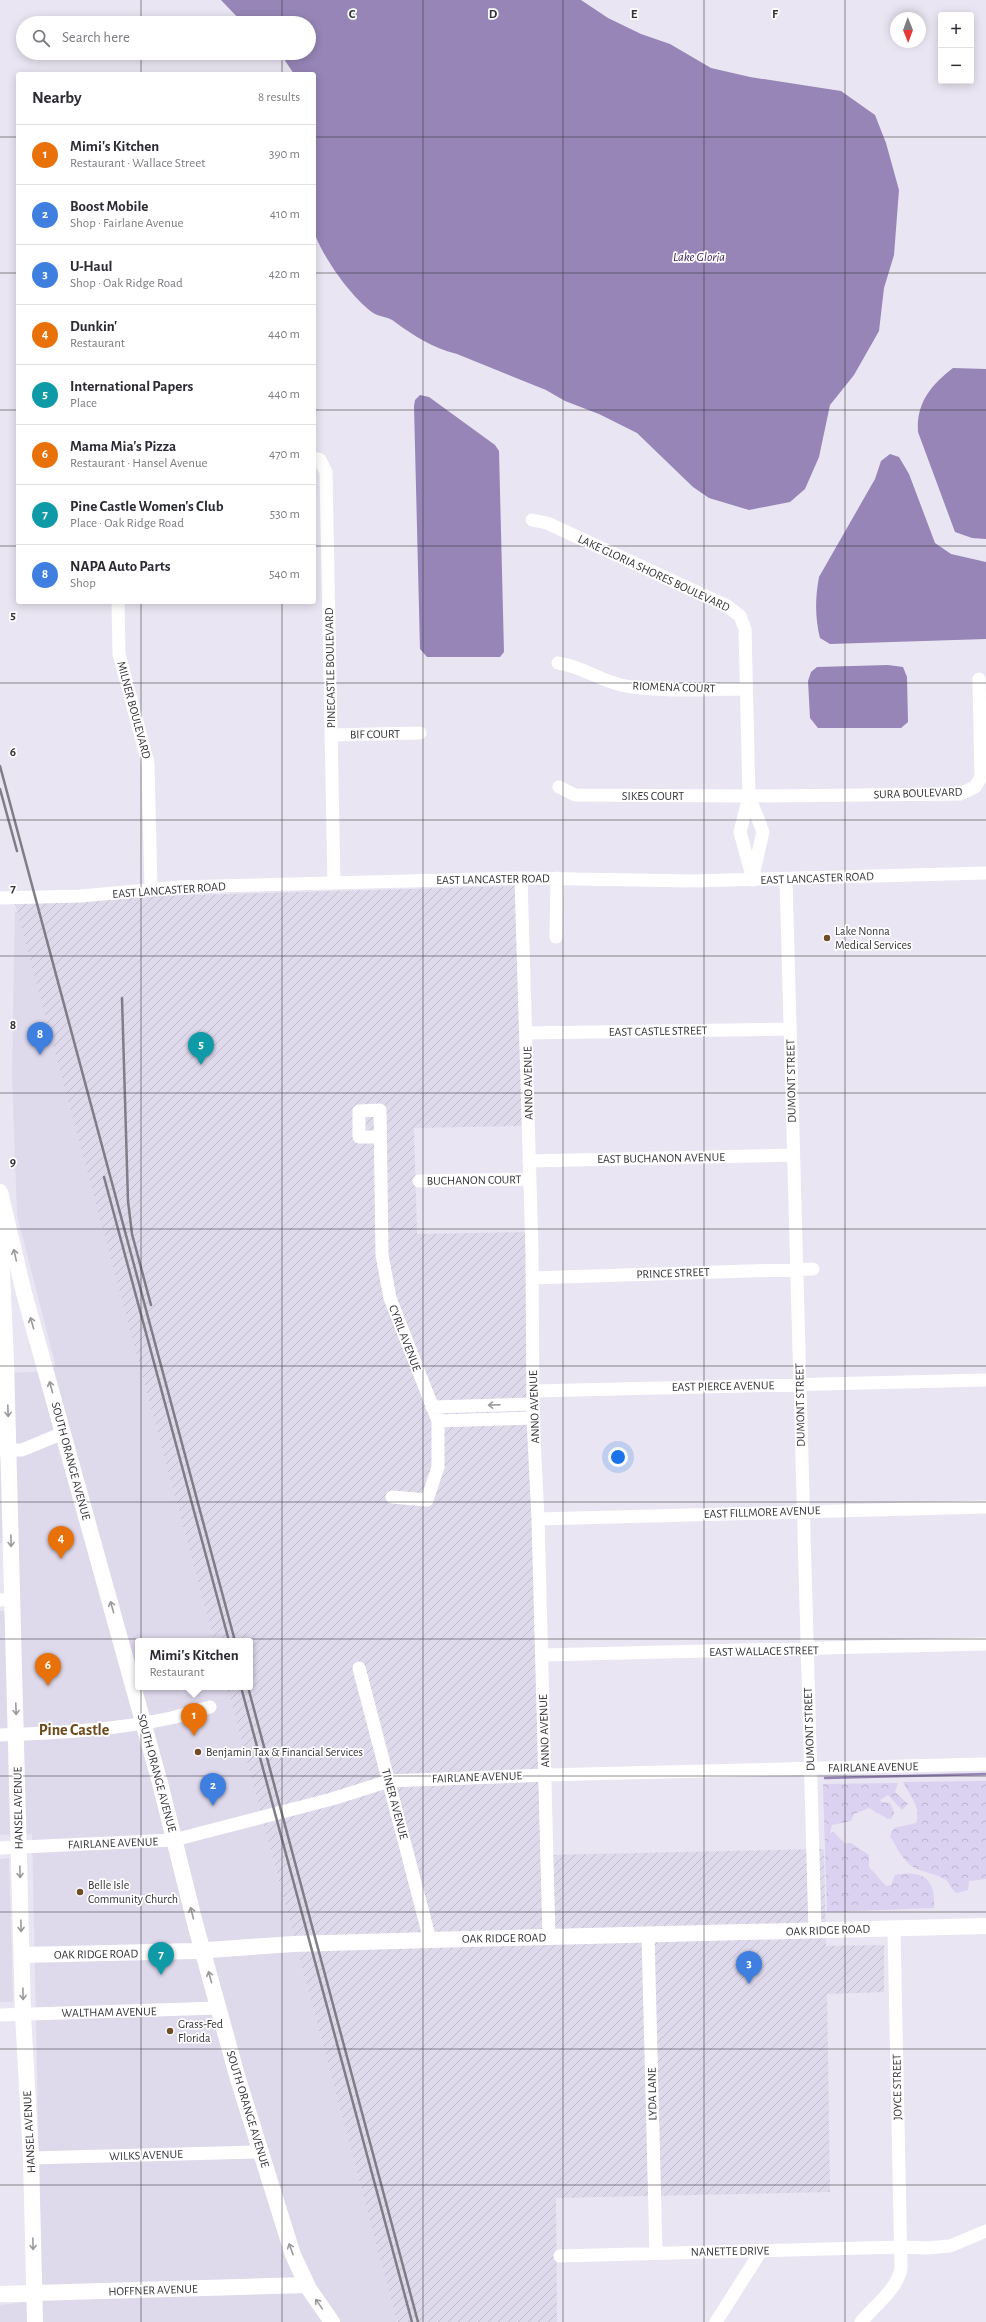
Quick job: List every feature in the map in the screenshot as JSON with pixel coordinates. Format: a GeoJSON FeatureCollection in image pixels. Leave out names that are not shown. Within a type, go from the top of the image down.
{"type":"FeatureCollection","features":[{"type":"Feature","properties":{"kind":"main road","name":"SOUTH ORANGE AVENUE"},"geometry":{"type":"LineString","coordinates":[[0,1192],[24,1293],[144,1723],[202,1951],[260,2152],[287,2238],[307,2285],[332,2322]]}},
{"type":"Feature","properties":{"kind":"main road"},"geometry":{"type":"LineString","coordinates":[[0,1229],[1,1294]]}},
{"type":"Feature","properties":{"kind":"main road","name":"HANSEL AVENUE"},"geometry":{"type":"LineString","coordinates":[[1,1294],[6,1599],[17,1734],[23,2014],[31,2158],[35,2322]]}},
{"type":"Feature","properties":{"kind":"main road","name":"OAK RIDGE ROAD"},"geometry":{"type":"LineString","coordinates":[[22,1955],[202,1951],[293,1944],[986,1926]]}},
{"type":"Feature","properties":{"kind":"main road","name":"HOFFNER AVENUE"},"geometry":{"type":"LineString","coordinates":[[0,2294],[307,2285]]}},
{"type":"Feature","properties":{"kind":"street","name":"PINECASTLE BOULEVARD"},"geometry":{"type":"LineString","coordinates":[[316,459],[320,460],[326,472],[334,883]]}},
{"type":"Feature","properties":{"kind":"street","name":"LAKE GLORIA SHORES BOULEVARD"},"geometry":{"type":"LineString","coordinates":[[532,520],[546,523],[735,611],[745,629],[749,796],[742,822],[741,836],[753,880]]}},
{"type":"Feature","properties":{"kind":"street","name":"MILNER BOULEVARD"},"geometry":{"type":"LineString","coordinates":[[118,604],[119,654],[148,763],[150,890]]}},
{"type":"Feature","properties":{"kind":"street","name":"RIOMENA COURT"},"geometry":{"type":"LineString","coordinates":[[558,663],[575,665],[608,681],[632,687],[746,689]]}},
{"type":"Feature","properties":{"kind":"street","name":"SURA BOULEVARD"},"geometry":{"type":"LineString","coordinates":[[749,796],[960,794],[969,791],[975,787],[981,776],[979,679]]}},
{"type":"Feature","properties":{"kind":"street","name":"BIF COURT"},"geometry":{"type":"LineString","coordinates":[[331,735],[420,733]]}},
{"type":"Feature","properties":{"kind":"street","name":"SIKES COURT"},"geometry":{"type":"LineString","coordinates":[[558,787],[575,795],[749,796]]}},
{"type":"Feature","properties":{"kind":"street","name":"LAKE GLORIA SHORES BOULEVARD"},"geometry":{"type":"LineString","coordinates":[[749,796],[760,822],[763,836],[756,853],[753,880]]}},
{"type":"Feature","properties":{"kind":"street"},"geometry":{"type":"LineString","coordinates":[[742,822],[760,822]]}},
{"type":"Feature","properties":{"kind":"street","name":"EAST LANCASTER ROAD"},"geometry":{"type":"LineString","coordinates":[[0,898],[81,896],[180,887],[520,878],[658,881],[753,880],[986,873]]}},
{"type":"Feature","properties":{"kind":"street","name":"ANNO AVENUE"},"geometry":{"type":"LineString","coordinates":[[520,878],[530,1179],[533,1418],[538,1518],[546,1775],[549,1937]]}},
{"type":"Feature","properties":{"kind":"street"},"geometry":{"type":"LineString","coordinates":[[556,938],[557,878]]}},
{"type":"Feature","properties":{"kind":"street","name":"DUMONT STREET"},"geometry":{"type":"LineString","coordinates":[[786,879],[800,1384],[802,1511],[815,1930]]}},
{"type":"Feature","properties":{"kind":"street","name":"EAST CASTLE STREET"},"geometry":{"type":"LineString","coordinates":[[526,1033],[790,1029]]}},
{"type":"Feature","properties":{"kind":"street","name":"CYRIL AVENUE"},"geometry":{"type":"LineString","coordinates":[[380,1137],[382,1255],[390,1298],[438,1421],[438,1467],[427,1500],[392,1497]]}},
{"type":"Feature","properties":{"kind":"street","name":"EAST BUCHANON AVENUE"},"geometry":{"type":"LineString","coordinates":[[529,1161],[793,1155]]}},
{"type":"Feature","properties":{"kind":"street","name":"BUCHANON COURT"},"geometry":{"type":"LineString","coordinates":[[419,1181],[530,1179]]}},
{"type":"Feature","properties":{"kind":"street","name":"PRINCE STREET"},"geometry":{"type":"LineString","coordinates":[[532,1278],[813,1269]]}},
{"type":"Feature","properties":{"kind":"street"},"geometry":{"type":"LineString","coordinates":[[1,1294],[24,1293]]}},
{"type":"Feature","properties":{"kind":"street","name":"EAST PIERCE AVENUE"},"geometry":{"type":"LineString","coordinates":[[432,1407],[513,1404],[533,1397],[800,1384],[986,1380]]}},
{"type":"Feature","properties":{"kind":"street"},"geometry":{"type":"LineString","coordinates":[[513,1404],[516,1419]]}},
{"type":"Feature","properties":{"kind":"street"},"geometry":{"type":"LineString","coordinates":[[438,1421],[533,1418]]}},
{"type":"Feature","properties":{"kind":"street"},"geometry":{"type":"LineString","coordinates":[[4,1450],[22,1450],[63,1433]]}},
{"type":"Feature","properties":{"kind":"street","name":"EAST FILLMORE AVENUE"},"geometry":{"type":"LineString","coordinates":[[538,1518],[986,1507]]}},
{"type":"Feature","properties":{"kind":"street","name":"EAST WALLACE STREET"},"geometry":{"type":"LineString","coordinates":[[542,1655],[806,1650],[986,1644]]}},
{"type":"Feature","properties":{"kind":"street","name":"TINER AVENUE"},"geometry":{"type":"LineString","coordinates":[[359,1668],[430,1940]]}},
{"type":"Feature","properties":{"kind":"street"},"geometry":{"type":"LineString","coordinates":[[0,1735],[74,1731],[144,1723],[210,1707]]}},
{"type":"Feature","properties":{"kind":"street","name":"FAIRLANE AVENUE"},"geometry":{"type":"LineString","coordinates":[[0,1848],[174,1840],[325,1801],[389,1781],[546,1775],[986,1764]]}},
{"type":"Feature","properties":{"kind":"street","name":"JOYCE STREET"},"geometry":{"type":"LineString","coordinates":[[861,2322],[900,2277],[894,1928]]}},
{"type":"Feature","properties":{"kind":"street","name":"LYDA LANE"},"geometry":{"type":"LineString","coordinates":[[648,1934],[656,2253]]}},
{"type":"Feature","properties":{"kind":"street","name":"WALTHAM AVENUE"},"geometry":{"type":"LineString","coordinates":[[0,2015],[218,2008]]}},
{"type":"Feature","properties":{"kind":"street","name":"WILKS AVENUE"},"geometry":{"type":"LineString","coordinates":[[31,2158],[260,2152]]}},
{"type":"Feature","properties":{"kind":"street","name":"NANETTE DRIVE"},"geometry":{"type":"LineString","coordinates":[[560,2256],[761,2250],[900,2247],[926,2248],[950,2246],[986,2231]]}},
{"type":"Feature","properties":{"kind":"street"},"geometry":{"type":"LineString","coordinates":[[716,2322],[761,2250]]}},
{"type":"Feature","properties":{"kind":"shaded area"},"geometry":{"type":"Polygon","coordinates":[[[521,886],[527,1126],[414,1128],[417,1234],[530,1232],[547,1855],[824,1849],[826,1946],[884,1945],[884,1992],[827,1994],[830,2192],[556,2198],[557,2322],[397,2322],[228,1690],[253,1690],[253,1638],[213,1638],[14,900],[521,886]]]}},
{"type":"Feature","properties":{"kind":"shaded area"},"geometry":{"type":"Polygon","coordinates":[[[15,912],[18,912],[213,1638],[135,1638],[135,1690],[228,1690],[397,2322],[0,2322],[0,2305],[42,2300],[32,1834],[0,1835],[0,1611],[12,1611],[11,1543],[0,1543],[0,1373],[33,1372],[56,1367],[17,1215],[12,1072],[15,912]]]}},
{"type":"Feature","properties":{"kind":"shaded area"},"geometry":{"type":"Polygon","coordinates":[[[9,1858],[13,2002],[0,2002],[0,1859],[9,1858]]]}},
{"type":"Feature","properties":{"kind":"green space"},"geometry":{"type":"Polygon","coordinates":[[[986,1781],[986,1879],[969,1881],[968,1890],[957,1893],[946,1880],[912,1867],[901,1855],[890,1836],[894,1828],[916,1823],[916,1807],[903,1782],[986,1781]]]}},
{"type":"Feature","properties":{"kind":"green space"},"geometry":{"type":"Polygon","coordinates":[[[898,1783],[895,1792],[908,1804],[902,1810],[888,1795],[880,1800],[881,1802],[890,1803],[894,1812],[892,1818],[888,1819],[869,1808],[854,1814],[851,1821],[832,1825],[830,1833],[834,1832],[844,1843],[851,1843],[869,1855],[869,1867],[886,1886],[891,1885],[895,1875],[921,1875],[930,1884],[933,1890],[934,1908],[827,1912],[823,1784],[898,1783]]]}},
{"type":"Feature","properties":{"kind":"water","name":"Lake Gloria"},"geometry":{"type":"Polygon","coordinates":[[[221,0],[581,0],[608,18],[641,34],[670,44],[711,68],[750,77],[841,91],[875,115],[886,143],[899,190],[894,255],[884,288],[879,331],[854,375],[830,405],[819,457],[805,489],[790,502],[749,510],[709,498],[693,487],[637,433],[599,414],[565,401],[546,390],[432,345],[417,337],[393,320],[375,314],[367,308],[349,290],[333,268],[316,237],[316,72],[293,72],[285,60],[316,60],[316,16],[236,16],[221,0]]]}},
{"type":"Feature","properties":{"kind":"water"},"geometry":{"type":"Polygon","coordinates":[[[953,368],[986,369],[986,539],[972,538],[955,532],[918,432],[918,422],[922,403],[938,381],[953,368]]]}},
{"type":"Feature","properties":{"kind":"water"},"geometry":{"type":"Polygon","coordinates":[[[420,395],[429,397],[495,445],[499,451],[504,652],[500,657],[427,657],[420,649],[414,406],[415,400],[420,395]]]}},
{"type":"Feature","properties":{"kind":"water"},"geometry":{"type":"Polygon","coordinates":[[[890,454],[899,457],[909,474],[935,543],[951,554],[986,562],[986,639],[830,644],[820,638],[816,608],[819,577],[875,479],[881,461],[890,454]]]}},
{"type":"Feature","properties":{"kind":"water"},"geometry":{"type":"Polygon","coordinates":[[[888,665],[903,667],[907,677],[908,722],[901,728],[818,728],[810,718],[808,681],[811,672],[817,667],[888,665]]]}},
{"type":"Feature","properties":{"kind":"waterway"},"geometry":{"type":"LineString","coordinates":[[825,1778],[986,1774]]}},
{"type":"Feature","properties":{"kind":"railway"},"geometry":{"type":"LineString","coordinates":[[0,766],[234,1638]]}},
{"type":"Feature","properties":{"kind":"railway"},"geometry":{"type":"LineString","coordinates":[[0,789],[17,851]]}},
{"type":"Feature","properties":{"kind":"railway"},"geometry":{"type":"LineString","coordinates":[[122,998],[128,1201],[132,1234],[151,1305]]}},
{"type":"Feature","properties":{"kind":"railway"},"geometry":{"type":"LineString","coordinates":[[104,1177],[228,1638]]}},
{"type":"Feature","properties":{"kind":"railway"},"geometry":{"type":"LineString","coordinates":[[242,1690],[412,2322]]}},
{"type":"Feature","properties":{"kind":"railway"},"geometry":{"type":"LineString","coordinates":[[249,1690],[418,2322]]}},
{"type":"Feature","properties":{"kind":"place","name":"Lake Nonna Medical Services"},"geometry":{"type":"Point","coordinates":[827,938]}},
{"type":"Feature","properties":{"kind":"place","name":"NAPA Auto Parts"},"geometry":{"type":"Point","coordinates":[40,1055]}},
{"type":"Feature","properties":{"kind":"place","name":"International Papers"},"geometry":{"type":"Point","coordinates":[201,1065]}},
{"type":"Feature","properties":{"kind":"place","name":"Dunkin'"},"geometry":{"type":"Point","coordinates":[61,1559]}},
{"type":"Feature","properties":{"kind":"place","name":"Mama Mia's Pizza"},"geometry":{"type":"Point","coordinates":[48,1686]}},
{"type":"Feature","properties":{"kind":"place","name":"Mimi's Kitchen"},"geometry":{"type":"Point","coordinates":[194,1736]}},
{"type":"Feature","properties":{"kind":"place","name":"Benjamin Tax & Financial Services"},"geometry":{"type":"Point","coordinates":[198,1752]}},
{"type":"Feature","properties":{"kind":"place","name":"Boost Mobile"},"geometry":{"type":"Point","coordinates":[213,1806]}},
{"type":"Feature","properties":{"kind":"place","name":"Belle Isle Community Church"},"geometry":{"type":"Point","coordinates":[80,1892]}},
{"type":"Feature","properties":{"kind":"place","name":"Pine Castle Women's Club"},"geometry":{"type":"Point","coordinates":[161,1975]}},
{"type":"Feature","properties":{"kind":"place","name":"U-Haul"},"geometry":{"type":"Point","coordinates":[749,1984]}},
{"type":"Feature","properties":{"kind":"place","name":"Grass-Fed Florida"},"geometry":{"type":"Point","coordinates":[170,2031]}},
{"type":"Feature","properties":{"kind":"district","name":"Pine Castle"},"geometry":{"type":"Point","coordinates":[74,1730]}}]}
